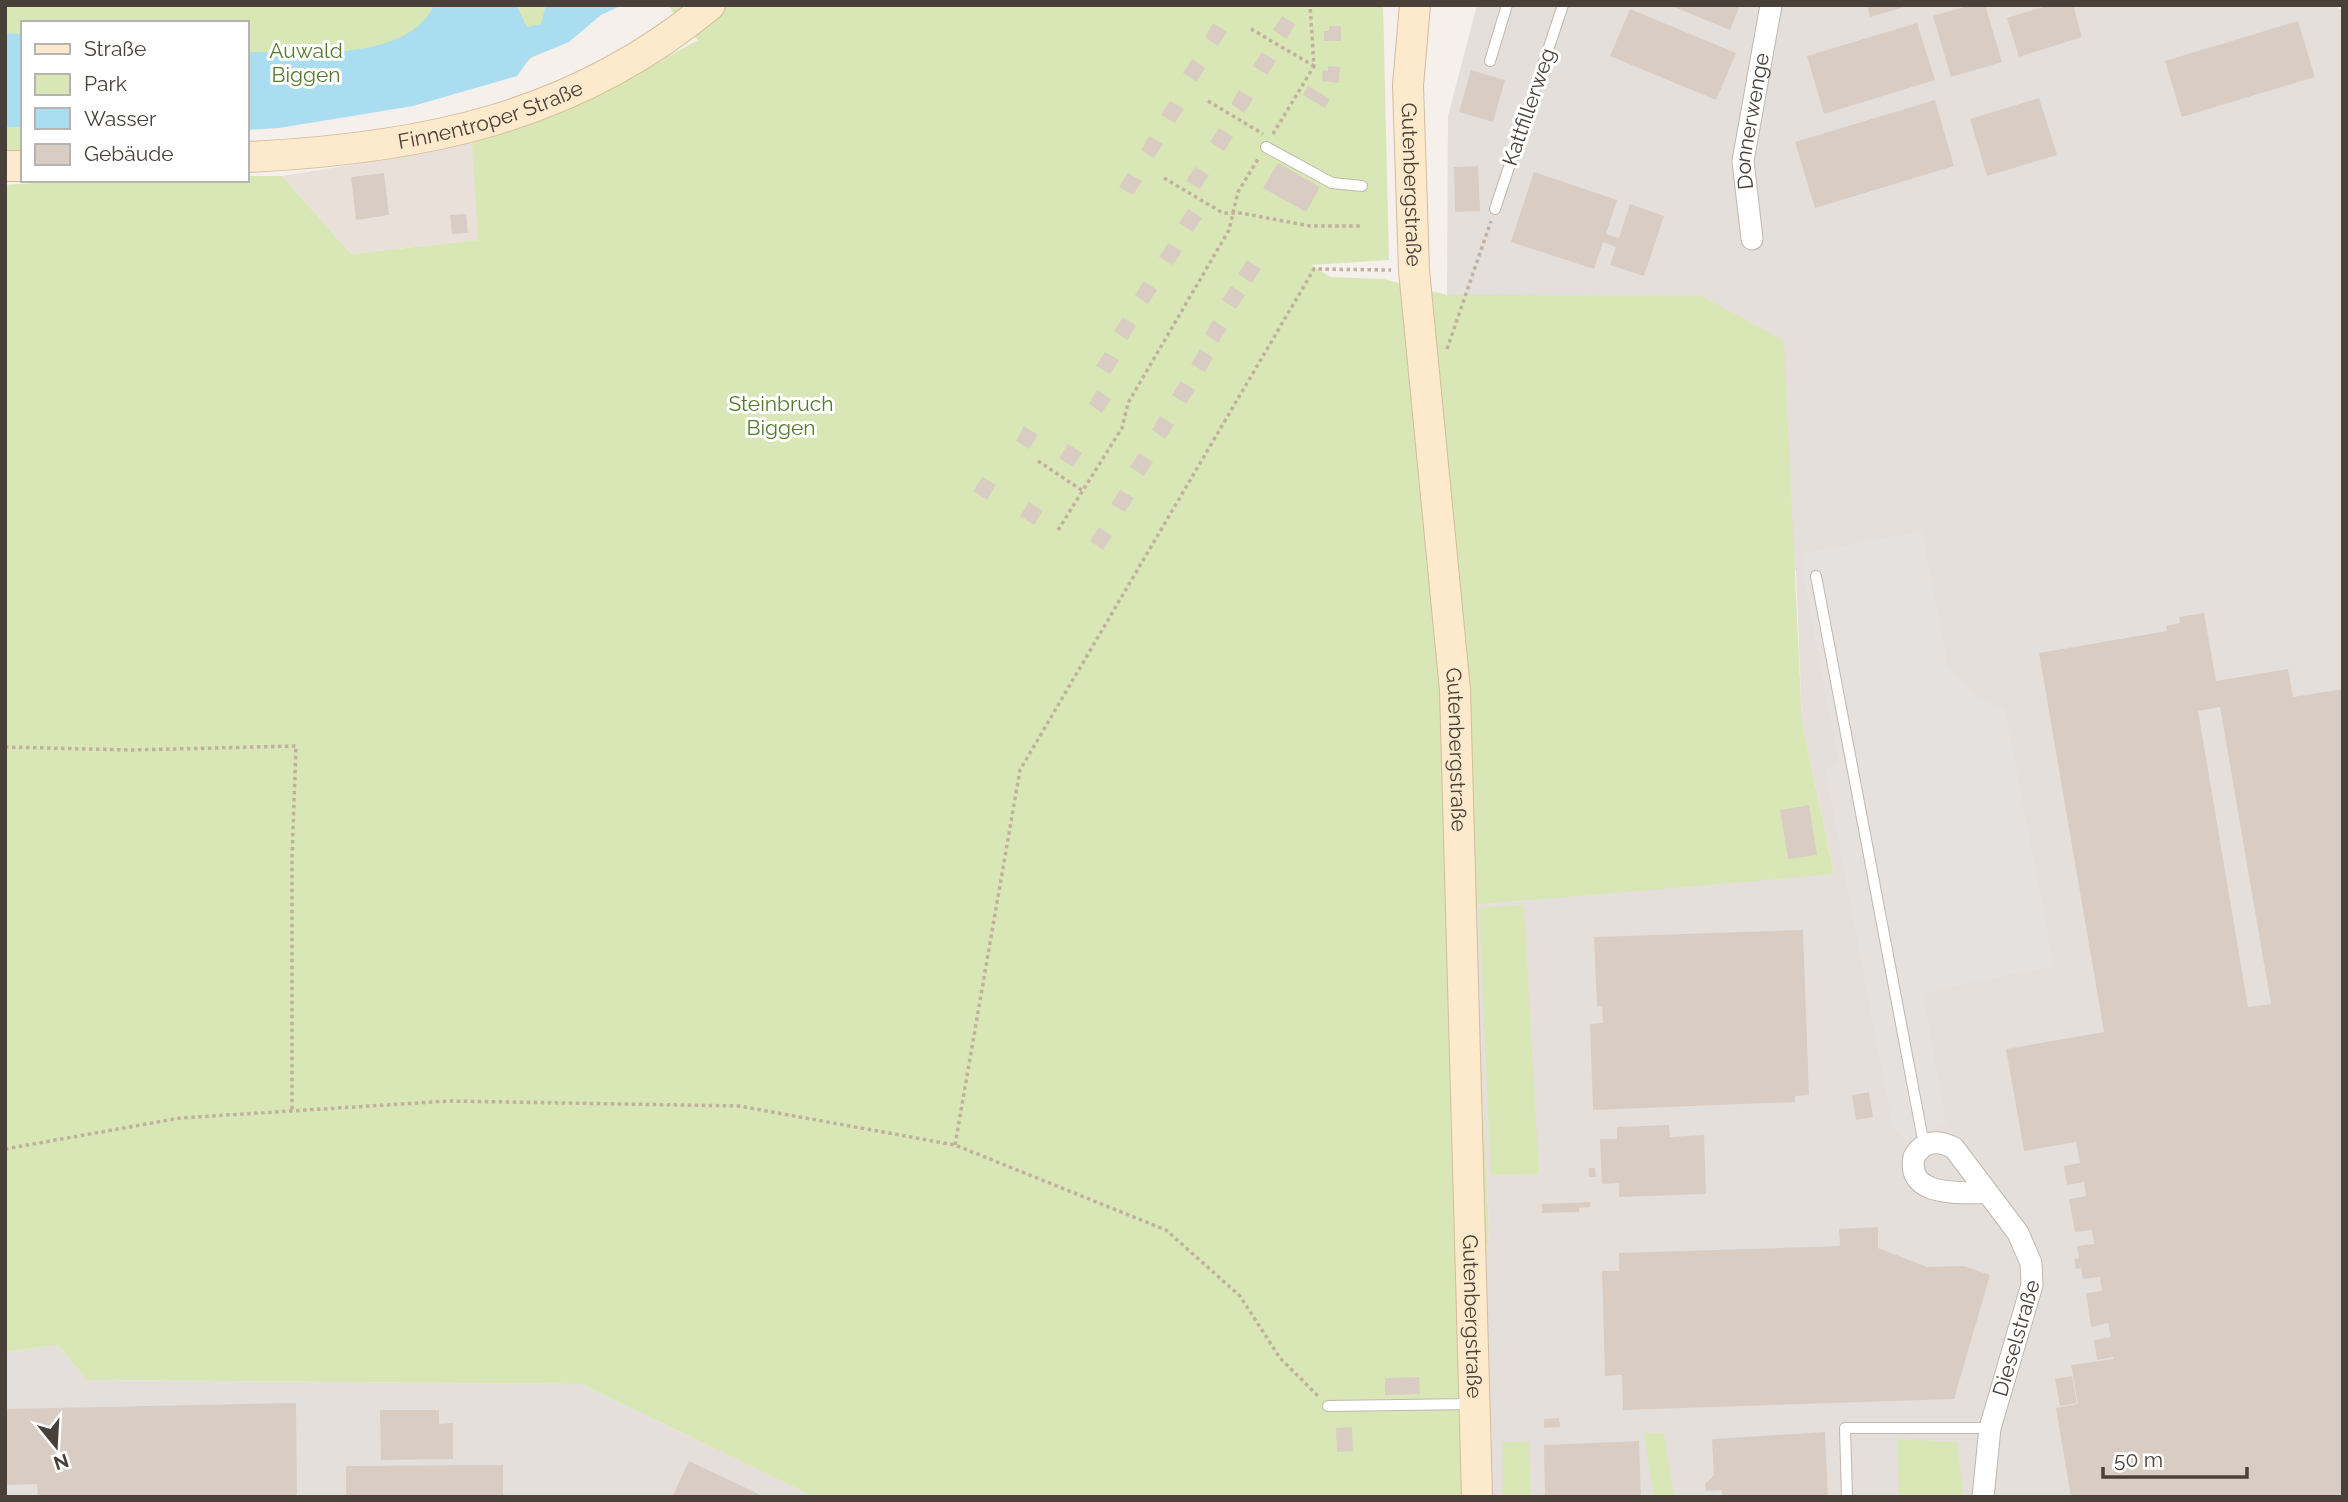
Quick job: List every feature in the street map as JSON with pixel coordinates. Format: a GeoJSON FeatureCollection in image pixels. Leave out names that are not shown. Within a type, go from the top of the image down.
{"type":"FeatureCollection","features":[{"type":"Feature","properties":{"kind":"main road","name":"Finnentroper Straße"},"geometry":{"type":"LineString","coordinates":[[248,157],[328,153],[404,143],[517,114],[556,99],[616,69],[681,28],[710,5]]}},
{"type":"Feature","properties":{"kind":"main road","name":"Gutenbergstraße"},"geometry":{"type":"LineString","coordinates":[[1415,5],[1409,85],[1414,270],[1455,690],[1477,1497]]}},
{"type":"Feature","properties":{"kind":"street","name":"Donnerwenge"},"geometry":{"type":"LineString","coordinates":[[1752,239],[1743,161],[1771,5]]}},
{"type":"Feature","properties":{"kind":"street","name":"Dieselstraße"},"geometry":{"type":"LineString","coordinates":[[1924,1145],[1944,1142],[1954,1148],[2018,1233],[2031,1263],[2032,1285],[1990,1428],[1983,1497]]}},
{"type":"Feature","properties":{"kind":"street"},"geometry":{"type":"LineString","coordinates":[[1924,1145],[1917,1150],[1912,1164],[1918,1180],[1924,1186],[1943,1191],[1987,1193]]}},
{"type":"Feature","properties":{"kind":"lane"},"geometry":{"type":"LineString","coordinates":[[1490,61],[1507,5]]}},
{"type":"Feature","properties":{"kind":"lane","name":"Kattfillerweg"},"geometry":{"type":"LineString","coordinates":[[1495,209],[1563,5]]}},
{"type":"Feature","properties":{"kind":"lane"},"geometry":{"type":"LineString","coordinates":[[1266,147],[1332,183],[1362,186]]}},
{"type":"Feature","properties":{"kind":"lane"},"geometry":{"type":"LineString","coordinates":[[1816,576],[1924,1145]]}},
{"type":"Feature","properties":{"kind":"lane"},"geometry":{"type":"LineString","coordinates":[[1328,1406],[1475,1404]]}},
{"type":"Feature","properties":{"kind":"lane"},"geometry":{"type":"LineString","coordinates":[[1847,1497],[1845,1428],[1990,1428]]}},
{"type":"Feature","properties":{"kind":"path"},"geometry":{"type":"LineString","coordinates":[[1208,101],[1270,139],[1314,66],[1310,5]]}},
{"type":"Feature","properties":{"kind":"path"},"geometry":{"type":"LineString","coordinates":[[1251,29],[1314,66]]}},
{"type":"Feature","properties":{"kind":"path"},"geometry":{"type":"LineString","coordinates":[[1058,530],[1122,428],[1128,403],[1229,230],[1238,192],[1266,147]]}},
{"type":"Feature","properties":{"kind":"path"},"geometry":{"type":"LineString","coordinates":[[1164,178],[1223,214],[1310,226],[1362,226]]}},
{"type":"Feature","properties":{"kind":"path"},"geometry":{"type":"LineString","coordinates":[[1447,350],[1495,209]]}},
{"type":"Feature","properties":{"kind":"path"},"geometry":{"type":"LineString","coordinates":[[955,1145],[1020,770],[1314,269],[1414,270]]}},
{"type":"Feature","properties":{"kind":"path"},"geometry":{"type":"LineString","coordinates":[[1038,461],[1083,491]]}},
{"type":"Feature","properties":{"kind":"path"},"geometry":{"type":"LineString","coordinates":[[5,747],[132,750],[296,746],[292,858],[292,1111]]}},
{"type":"Feature","properties":{"kind":"path"},"geometry":{"type":"LineString","coordinates":[[5,1149],[180,1118],[449,1101],[739,1106],[955,1145],[1166,1230],[1240,1296],[1280,1358],[1328,1406]]}},
{"type":"Feature","properties":{"kind":"shaded area"},"geometry":{"type":"Polygon","coordinates":[[[1477,5],[2334,5],[2343,11],[2343,1497],[1474,1497],[1475,1404],[1489,1229],[1474,905],[1834,873],[1802,722],[1796,571],[1447,295],[1448,116],[1477,5]]]}},
{"type":"Feature","properties":{"kind":"shaded area"},"geometry":{"type":"Polygon","coordinates":[[[472,140],[479,240],[351,254],[282,176],[394,158],[472,140]]]}},
{"type":"Feature","properties":{"kind":"shaded area"},"geometry":{"type":"Polygon","coordinates":[[[1922,531],[1948,667],[1975,696],[2005,710],[2054,966],[1923,993],[1946,1124],[1906,1140],[1893,1129],[1825,769],[1839,764],[1804,579],[1805,553],[1922,531]]]}},
{"type":"Feature","properties":{"kind":"shaded area"},"geometry":{"type":"Polygon","coordinates":[[[58,1345],[87,1380],[582,1384],[814,1497],[5,1497],[5,1352],[58,1345]]]}},
{"type":"Feature","properties":{"kind":"green space","name":"Auwald Biggen"},"geometry":{"type":"Polygon","coordinates":[[[5,5],[619,5],[546,46],[522,67],[517,76],[406,105],[248,130],[248,21],[21,21],[21,34],[5,33],[5,5]]]}},
{"type":"Feature","properties":{"kind":"green space","name":"Steinbruch Biggen"},"geometry":{"type":"Polygon","coordinates":[[[667,5],[1383,5],[1389,260],[1312,265],[1330,277],[1383,279],[1447,295],[1702,296],[1784,341],[1802,722],[1834,874],[1474,905],[1489,1229],[1475,1404],[1474,1497],[814,1497],[582,1384],[87,1380],[58,1345],[5,1352],[5,185],[51,182],[248,182],[248,176],[282,176],[351,254],[478,240],[472,140],[594,98],[698,40],[667,5]]]}},
{"type":"Feature","properties":{"kind":"green space"},"geometry":{"type":"Polygon","coordinates":[[[5,127],[21,127],[21,150],[5,151],[5,127]]]}},
{"type":"Feature","properties":{"kind":"green space"},"geometry":{"type":"Polygon","coordinates":[[[1524,905],[1539,1174],[1491,1175],[1479,908],[1524,905]]]}},
{"type":"Feature","properties":{"kind":"green space"},"geometry":{"type":"Polygon","coordinates":[[[1644,1433],[1664,1433],[1674,1497],[1654,1497],[1644,1433]]]}},
{"type":"Feature","properties":{"kind":"green space"},"geometry":{"type":"Polygon","coordinates":[[[1897,1439],[1957,1442],[1964,1497],[1899,1497],[1897,1439]]]}},
{"type":"Feature","properties":{"kind":"green space"},"geometry":{"type":"Polygon","coordinates":[[[1502,1442],[1529,1442],[1531,1497],[1503,1497],[1502,1442]]]}},
{"type":"Feature","properties":{"kind":"water","name":"Auwald Biggen"},"geometry":{"type":"Polygon","coordinates":[[[434,5],[516,5],[527,27],[541,24],[546,5],[622,5],[601,15],[569,42],[530,58],[517,76],[413,106],[279,128],[248,130],[248,52],[351,50],[401,37],[421,24],[434,5]]]}},
{"type":"Feature","properties":{"kind":"water"},"geometry":{"type":"Polygon","coordinates":[[[5,33],[21,34],[21,127],[5,127],[5,33]]]}},
{"type":"Feature","properties":{"kind":"building"},"geometry":{"type":"Polygon","coordinates":[[[1669,5],[1740,5],[1730,30],[1669,5]]]}},
{"type":"Feature","properties":{"kind":"building"},"geometry":{"type":"Polygon","coordinates":[[[1867,5],[1908,5],[1908,6],[1870,17],[1867,5]]]}},
{"type":"Feature","properties":{"kind":"building"},"geometry":{"type":"Polygon","coordinates":[[[1971,5],[1985,5],[2002,62],[1951,77],[1933,16],[1971,5]]]}},
{"type":"Feature","properties":{"kind":"building"},"geometry":{"type":"Polygon","coordinates":[[[2050,5],[2073,5],[2082,37],[2019,57],[2007,18],[2050,5]]]}},
{"type":"Feature","properties":{"kind":"building"},"geometry":{"type":"Polygon","coordinates":[[[1630,9],[1736,53],[1716,100],[1610,56],[1630,9]]]}},
{"type":"Feature","properties":{"kind":"building"},"geometry":{"type":"Polygon","coordinates":[[[1282,16],[1295,24],[1287,39],[1273,30],[1282,16]]]}},
{"type":"Feature","properties":{"kind":"building"},"geometry":{"type":"Polygon","coordinates":[[[2298,21],[2315,77],[2182,117],[2165,61],[2298,21]]]}},
{"type":"Feature","properties":{"kind":"building"},"geometry":{"type":"Polygon","coordinates":[[[1213,23],[1227,32],[1218,46],[1205,37],[1213,23]]]}},
{"type":"Feature","properties":{"kind":"building"},"geometry":{"type":"Polygon","coordinates":[[[1917,23],[1935,80],[1824,114],[1807,56],[1917,23]]]}},
{"type":"Feature","properties":{"kind":"building"},"geometry":{"type":"Polygon","coordinates":[[[1329,26],[1341,26],[1341,41],[1324,41],[1324,31],[1329,31],[1329,26]]]}},
{"type":"Feature","properties":{"kind":"building"},"geometry":{"type":"Polygon","coordinates":[[[1262,52],[1276,61],[1267,75],[1253,66],[1262,52]]]}},
{"type":"Feature","properties":{"kind":"building"},"geometry":{"type":"Polygon","coordinates":[[[1192,59],[1205,68],[1197,82],[1183,73],[1192,59]]]}},
{"type":"Feature","properties":{"kind":"building"},"geometry":{"type":"Polygon","coordinates":[[[1328,66],[1340,67],[1339,83],[1322,81],[1323,70],[1328,71],[1328,66]]]}},
{"type":"Feature","properties":{"kind":"building"},"geometry":{"type":"Polygon","coordinates":[[[1471,70],[1505,80],[1493,122],[1459,112],[1471,70]]]}},
{"type":"Feature","properties":{"kind":"building"},"geometry":{"type":"Polygon","coordinates":[[[1308,86],[1330,99],[1325,108],[1303,95],[1308,86]]]}},
{"type":"Feature","properties":{"kind":"building"},"geometry":{"type":"Polygon","coordinates":[[[1239,90],[1253,99],[1244,113],[1231,104],[1239,90]]]}},
{"type":"Feature","properties":{"kind":"building"},"geometry":{"type":"Polygon","coordinates":[[[2039,98],[2057,155],[1987,176],[1970,119],[2039,98]]]}},
{"type":"Feature","properties":{"kind":"building"},"geometry":{"type":"Polygon","coordinates":[[[1935,100],[1954,166],[1815,208],[1795,142],[1935,100]]]}},
{"type":"Feature","properties":{"kind":"building"},"geometry":{"type":"Polygon","coordinates":[[[1170,101],[1184,109],[1175,123],[1161,115],[1170,101]]]}},
{"type":"Feature","properties":{"kind":"building"},"geometry":{"type":"Polygon","coordinates":[[[1219,128],[1233,137],[1224,151],[1210,142],[1219,128]]]}},
{"type":"Feature","properties":{"kind":"building"},"geometry":{"type":"Polygon","coordinates":[[[1149,136],[1163,144],[1154,158],[1141,150],[1149,136]]]}},
{"type":"Feature","properties":{"kind":"building"},"geometry":{"type":"Polygon","coordinates":[[[1278,163],[1320,187],[1306,212],[1263,188],[1278,163]]]}},
{"type":"Feature","properties":{"kind":"building"},"geometry":{"type":"Polygon","coordinates":[[[1478,166],[1480,211],[1455,212],[1454,167],[1478,166]]]}},
{"type":"Feature","properties":{"kind":"building"},"geometry":{"type":"Polygon","coordinates":[[[1195,167],[1209,175],[1200,189],[1186,181],[1195,167]]]}},
{"type":"Feature","properties":{"kind":"building"},"geometry":{"type":"Polygon","coordinates":[[[1534,172],[1617,200],[1606,234],[1619,238],[1630,204],[1664,216],[1644,276],[1610,265],[1616,247],[1603,242],[1594,269],[1511,242],[1534,172]]]}},
{"type":"Feature","properties":{"kind":"building"},"geometry":{"type":"Polygon","coordinates":[[[384,173],[389,215],[356,220],[351,177],[384,173]]]}},
{"type":"Feature","properties":{"kind":"building"},"geometry":{"type":"Polygon","coordinates":[[[1128,173],[1142,181],[1133,195],[1119,187],[1128,173]]]}},
{"type":"Feature","properties":{"kind":"building"},"geometry":{"type":"Polygon","coordinates":[[[1188,209],[1202,218],[1193,232],[1179,223],[1188,209]]]}},
{"type":"Feature","properties":{"kind":"building"},"geometry":{"type":"Polygon","coordinates":[[[466,214],[468,233],[452,234],[450,215],[466,214]]]}},
{"type":"Feature","properties":{"kind":"building"},"geometry":{"type":"Polygon","coordinates":[[[1168,243],[1182,251],[1173,265],[1159,257],[1168,243]]]}},
{"type":"Feature","properties":{"kind":"building"},"geometry":{"type":"Polygon","coordinates":[[[1247,260],[1261,269],[1252,283],[1238,274],[1247,260]]]}},
{"type":"Feature","properties":{"kind":"building"},"geometry":{"type":"Polygon","coordinates":[[[1144,281],[1157,290],[1148,304],[1135,295],[1144,281]]]}},
{"type":"Feature","properties":{"kind":"building"},"geometry":{"type":"Polygon","coordinates":[[[1231,286],[1245,295],[1236,309],[1222,300],[1231,286]]]}},
{"type":"Feature","properties":{"kind":"building"},"geometry":{"type":"Polygon","coordinates":[[[1123,317],[1136,326],[1127,340],[1114,331],[1123,317]]]}},
{"type":"Feature","properties":{"kind":"building"},"geometry":{"type":"Polygon","coordinates":[[[1213,320],[1227,329],[1218,343],[1205,334],[1213,320]]]}},
{"type":"Feature","properties":{"kind":"building"},"geometry":{"type":"Polygon","coordinates":[[[1200,349],[1213,358],[1205,372],[1191,364],[1200,349]]]}},
{"type":"Feature","properties":{"kind":"building"},"geometry":{"type":"Polygon","coordinates":[[[1105,352],[1119,360],[1110,374],[1096,366],[1105,352]]]}},
{"type":"Feature","properties":{"kind":"building"},"geometry":{"type":"Polygon","coordinates":[[[1181,381],[1195,390],[1186,404],[1172,395],[1181,381]]]}},
{"type":"Feature","properties":{"kind":"building"},"geometry":{"type":"Polygon","coordinates":[[[1097,390],[1111,399],[1102,413],[1089,404],[1097,390]]]}},
{"type":"Feature","properties":{"kind":"building"},"geometry":{"type":"Polygon","coordinates":[[[1160,416],[1174,425],[1165,439],[1152,430],[1160,416]]]}},
{"type":"Feature","properties":{"kind":"building"},"geometry":{"type":"Polygon","coordinates":[[[1024,426],[1038,435],[1029,449],[1016,441],[1024,426]]]}},
{"type":"Feature","properties":{"kind":"building"},"geometry":{"type":"Polygon","coordinates":[[[1068,444],[1082,453],[1073,467],[1059,458],[1068,444]]]}},
{"type":"Feature","properties":{"kind":"building"},"geometry":{"type":"Polygon","coordinates":[[[1139,453],[1153,462],[1144,476],[1130,467],[1139,453]]]}},
{"type":"Feature","properties":{"kind":"building"},"geometry":{"type":"Polygon","coordinates":[[[982,477],[996,485],[987,500],[973,491],[982,477]]]}},
{"type":"Feature","properties":{"kind":"building"},"geometry":{"type":"Polygon","coordinates":[[[1120,490],[1134,498],[1125,512],[1111,504],[1120,490]]]}},
{"type":"Feature","properties":{"kind":"building"},"geometry":{"type":"Polygon","coordinates":[[[1029,502],[1043,511],[1034,525],[1020,516],[1029,502]]]}},
{"type":"Feature","properties":{"kind":"building"},"geometry":{"type":"Polygon","coordinates":[[[1099,527],[1112,536],[1103,550],[1090,541],[1099,527]]]}},
{"type":"Feature","properties":{"kind":"building"},"geometry":{"type":"Polygon","coordinates":[[[2204,613],[2216,681],[2288,669],[2293,697],[2343,689],[2343,1497],[2071,1497],[2056,1408],[2078,1404],[2071,1365],[2114,1359],[2097,1360],[2094,1340],[2111,1337],[2108,1323],[2091,1327],[2086,1293],[2102,1291],[2100,1277],[2083,1279],[2081,1268],[2076,1269],[2074,1259],[2079,1258],[2077,1246],[2094,1244],[2092,1230],[2075,1232],[2069,1199],[2086,1196],[2084,1182],[2067,1185],[2064,1166],[2080,1163],[2076,1142],[2024,1151],[2006,1049],[2104,1032],[2039,653],[2167,631],[2166,626],[2180,623],[2179,617],[2204,613]],[[2220,707],[2198,711],[2248,1007],[2271,1004],[2220,707]]]}},
{"type":"Feature","properties":{"kind":"building"},"geometry":{"type":"Polygon","coordinates":[[[1809,805],[1817,855],[1788,859],[1780,810],[1809,805]]]}},
{"type":"Feature","properties":{"kind":"building"},"geometry":{"type":"Polygon","coordinates":[[[1803,930],[1809,1095],[1795,1096],[1795,1102],[1593,1110],[1590,1024],[1603,1023],[1602,1006],[1597,1006],[1594,937],[1803,930]]]}},
{"type":"Feature","properties":{"kind":"building"},"geometry":{"type":"Polygon","coordinates":[[[1869,1092],[1873,1117],[1856,1120],[1852,1095],[1869,1092]]]}},
{"type":"Feature","properties":{"kind":"building"},"geometry":{"type":"Polygon","coordinates":[[[1669,1125],[1670,1137],[1704,1135],[1706,1194],[1619,1197],[1619,1183],[1602,1184],[1600,1139],[1617,1139],[1617,1127],[1669,1125]]]}},
{"type":"Feature","properties":{"kind":"building"},"geometry":{"type":"Polygon","coordinates":[[[1589,1168],[1595,1168],[1596,1177],[1589,1177],[1589,1168]]]}},
{"type":"Feature","properties":{"kind":"building"},"geometry":{"type":"Polygon","coordinates":[[[1590,1202],[1590,1207],[1579,1208],[1579,1212],[1542,1213],[1542,1204],[1590,1202]]]}},
{"type":"Feature","properties":{"kind":"building"},"geometry":{"type":"Polygon","coordinates":[[[1878,1227],[1878,1248],[1927,1267],[1964,1266],[1990,1275],[1954,1399],[1623,1410],[1622,1375],[1605,1376],[1602,1271],[1619,1271],[1619,1253],[1840,1246],[1839,1229],[1878,1227]]]}},
{"type":"Feature","properties":{"kind":"building"},"geometry":{"type":"Polygon","coordinates":[[[2072,1376],[2077,1403],[2060,1406],[2055,1379],[2072,1376]]]}},
{"type":"Feature","properties":{"kind":"building"},"geometry":{"type":"Polygon","coordinates":[[[1419,1377],[1420,1394],[1385,1395],[1385,1378],[1419,1377]]]}},
{"type":"Feature","properties":{"kind":"building"},"geometry":{"type":"Polygon","coordinates":[[[296,1403],[297,1497],[38,1497],[37,1484],[5,1485],[5,1409],[296,1403]]]}},
{"type":"Feature","properties":{"kind":"building"},"geometry":{"type":"Polygon","coordinates":[[[380,1410],[439,1410],[439,1424],[453,1423],[453,1459],[381,1460],[380,1410]]]}},
{"type":"Feature","properties":{"kind":"building"},"geometry":{"type":"Polygon","coordinates":[[[1559,1418],[1560,1427],[1544,1428],[1544,1419],[1559,1418]]]}},
{"type":"Feature","properties":{"kind":"building"},"geometry":{"type":"Polygon","coordinates":[[[1352,1427],[1353,1451],[1337,1452],[1336,1428],[1352,1427]]]}},
{"type":"Feature","properties":{"kind":"building"},"geometry":{"type":"Polygon","coordinates":[[[1825,1432],[1828,1497],[1722,1497],[1722,1490],[1706,1491],[1705,1484],[1714,1475],[1712,1439],[1825,1432]]]}},
{"type":"Feature","properties":{"kind":"building"},"geometry":{"type":"Polygon","coordinates":[[[1639,1441],[1641,1497],[1545,1497],[1544,1445],[1639,1441]]]}},
{"type":"Feature","properties":{"kind":"building"},"geometry":{"type":"Polygon","coordinates":[[[689,1461],[765,1497],[672,1497],[689,1461]]]}},
{"type":"Feature","properties":{"kind":"building"},"geometry":{"type":"Polygon","coordinates":[[[503,1465],[503,1497],[346,1497],[346,1466],[503,1465]]]}}]}
